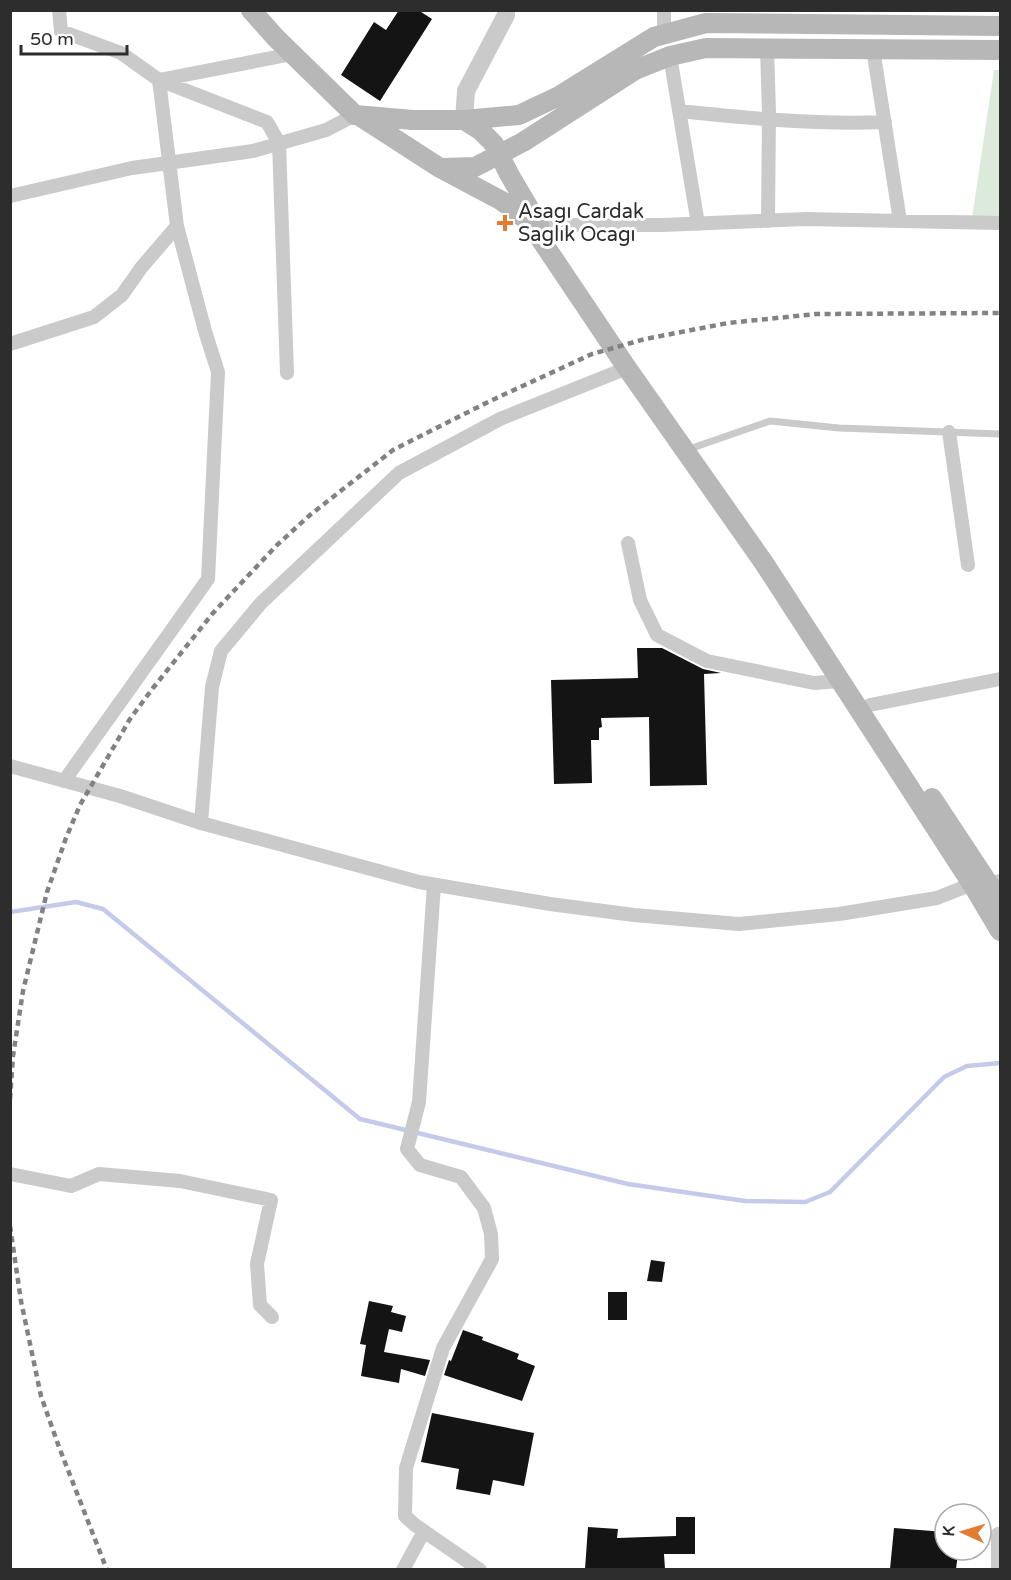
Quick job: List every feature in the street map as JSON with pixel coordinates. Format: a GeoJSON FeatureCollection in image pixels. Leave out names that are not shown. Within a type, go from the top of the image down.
{"type":"FeatureCollection","features":[{"type":"Feature","properties":{"kind":"main road"},"geometry":{"type":"LineString","coordinates":[[251,10],[292,54],[356,115],[440,168],[502,201],[530,222],[627,368],[764,563],[840,681],[991,888]]}},
{"type":"Feature","properties":{"kind":"main road"},"geometry":{"type":"LineString","coordinates":[[356,115],[413,120],[464,120],[519,116],[559,96],[654,37],[706,23],[765,17],[988,21]]}},
{"type":"Feature","properties":{"kind":"main road"},"geometry":{"type":"LineString","coordinates":[[440,168],[475,167],[500,155],[635,70],[670,56],[705,48],[1000,50]]}},
{"type":"Feature","properties":{"kind":"main road"},"geometry":{"type":"LineString","coordinates":[[464,120],[480,130],[494,144],[540,225],[695,447],[870,705],[991,888],[1000,930]]}},
{"type":"Feature","properties":{"kind":"street"},"geometry":{"type":"LineString","coordinates":[[59,10],[61,31],[121,53],[159,80],[267,123],[279,143],[287,373]]}},
{"type":"Feature","properties":{"kind":"street"},"geometry":{"type":"LineString","coordinates":[[464,120],[466,91],[506,15],[506,10]]}},
{"type":"Feature","properties":{"kind":"street"},"geometry":{"type":"LineString","coordinates":[[664,10],[664,34]]}},
{"type":"Feature","properties":{"kind":"street"},"geometry":{"type":"LineString","coordinates":[[767,49],[768,220]]}},
{"type":"Feature","properties":{"kind":"street"},"geometry":{"type":"LineString","coordinates":[[873,49],[900,221]]}},
{"type":"Feature","properties":{"kind":"street"},"geometry":{"type":"LineString","coordinates":[[159,80],[292,54]]}},
{"type":"Feature","properties":{"kind":"street"},"geometry":{"type":"LineString","coordinates":[[670,56],[698,224]]}},
{"type":"Feature","properties":{"kind":"street"},"geometry":{"type":"LineString","coordinates":[[64,781],[208,579],[218,372],[177,226],[171,162],[159,80]]}},
{"type":"Feature","properties":{"kind":"street"},"geometry":{"type":"LineString","coordinates":[[679,111],[769,120],[885,122]]}},
{"type":"Feature","properties":{"kind":"street"},"geometry":{"type":"LineString","coordinates":[[10,196],[132,168],[253,151],[326,130],[356,115]]}},
{"type":"Feature","properties":{"kind":"street"},"geometry":{"type":"LineString","coordinates":[[540,225],[698,224],[806,219],[1000,223]]}},
{"type":"Feature","properties":{"kind":"street"},"geometry":{"type":"LineString","coordinates":[[10,344],[94,317],[122,295],[141,268],[177,226]]}},
{"type":"Feature","properties":{"kind":"street"},"geometry":{"type":"LineString","coordinates":[[201,823],[212,687],[221,651],[261,603],[399,473],[500,419],[627,368]]}},
{"type":"Feature","properties":{"kind":"street"},"geometry":{"type":"LineString","coordinates":[[949,432],[968,565]]}},
{"type":"Feature","properties":{"kind":"street"},"geometry":{"type":"LineString","coordinates":[[628,543],[640,600],[657,635],[707,660],[814,683],[840,681]]}},
{"type":"Feature","properties":{"kind":"street"},"geometry":{"type":"LineString","coordinates":[[870,705],[1000,679]]}},
{"type":"Feature","properties":{"kind":"street"},"geometry":{"type":"LineString","coordinates":[[10,766],[120,796],[201,823],[434,885],[613,912],[739,924],[839,914],[991,888]]}},
{"type":"Feature","properties":{"kind":"street"},"geometry":{"type":"LineString","coordinates":[[434,885],[419,1102],[407,1149],[420,1165],[461,1177],[484,1208],[491,1234],[492,1258],[443,1348],[406,1468],[405,1516],[424,1532],[480,1569]]}},
{"type":"Feature","properties":{"kind":"street"},"geometry":{"type":"LineString","coordinates":[[10,1174],[71,1186],[99,1174],[180,1181],[271,1200],[257,1264],[260,1305],[272,1317]]}},
{"type":"Feature","properties":{"kind":"street"},"geometry":{"type":"LineString","coordinates":[[403,1569],[424,1532]]}},
{"type":"Feature","properties":{"kind":"street"},"geometry":{"type":"LineString","coordinates":[[998,1534],[998,1569]]}},
{"type":"Feature","properties":{"kind":"lane"},"geometry":{"type":"LineString","coordinates":[[695,447],[770,421],[838,428],[1000,434]]}},
{"type":"Feature","properties":{"kind":"green space"},"geometry":{"type":"Polygon","coordinates":[[[994,70],[1000,70],[1000,218],[972,218],[994,70]]]}},
{"type":"Feature","properties":{"kind":"building"},"geometry":{"type":"Polygon","coordinates":[[[399,10],[418,10],[432,19],[380,101],[341,75],[374,22],[386,30],[399,10]]]}},
{"type":"Feature","properties":{"kind":"building"},"geometry":{"type":"Polygon","coordinates":[[[637,648],[662,648],[703,669],[721,673],[704,674],[707,785],[650,786],[649,717],[601,718],[602,727],[599,728],[599,740],[591,740],[592,783],[554,784],[551,680],[638,678],[637,648]]]}},
{"type":"Feature","properties":{"kind":"building"},"geometry":{"type":"Polygon","coordinates":[[[651,1260],[665,1262],[662,1282],[647,1281],[651,1260]]]}},
{"type":"Feature","properties":{"kind":"building"},"geometry":{"type":"Polygon","coordinates":[[[608,1292],[627,1292],[627,1320],[608,1320],[608,1292]]]}},
{"type":"Feature","properties":{"kind":"building"},"geometry":{"type":"Polygon","coordinates":[[[369,1301],[393,1306],[391,1312],[406,1316],[402,1332],[389,1329],[384,1352],[430,1360],[425,1376],[401,1369],[399,1383],[361,1376],[366,1345],[360,1344],[369,1301]]]}},
{"type":"Feature","properties":{"kind":"building"},"geometry":{"type":"Polygon","coordinates":[[[463,1330],[519,1354],[517,1359],[535,1366],[522,1401],[444,1375],[463,1330]]]}},
{"type":"Feature","properties":{"kind":"building"},"geometry":{"type":"Polygon","coordinates":[[[432,1413],[534,1433],[524,1486],[493,1480],[490,1495],[456,1489],[459,1469],[421,1462],[432,1413]]]}},
{"type":"Feature","properties":{"kind":"building"},"geometry":{"type":"Polygon","coordinates":[[[676,1517],[695,1517],[695,1554],[664,1554],[665,1569],[585,1569],[588,1527],[618,1529],[617,1538],[676,1536],[676,1517]]]}},
{"type":"Feature","properties":{"kind":"building"},"geometry":{"type":"Polygon","coordinates":[[[894,1528],[933,1531],[933,1562],[957,1562],[956,1569],[890,1569],[894,1528]]]}},
{"type":"Feature","properties":{"kind":"waterway"},"geometry":{"type":"LineString","coordinates":[[10,912],[76,902],[103,909],[360,1119],[628,1184],[745,1201],[805,1202],[830,1192],[944,1077],[967,1066],[1000,1063]]}},
{"type":"Feature","properties":{"kind":"railway"},"geometry":{"type":"LineString","coordinates":[[10,1099],[13,1056],[23,991],[47,892],[80,805],[130,719],[153,688],[213,613],[277,545],[310,515],[393,450],[490,401],[592,354],[645,339],[728,323],[816,314],[1000,313]]}},
{"type":"Feature","properties":{"kind":"railway"},"geometry":{"type":"LineString","coordinates":[[10,1226],[21,1301],[41,1396],[107,1570]]}},
{"type":"Feature","properties":{"kind":"place","name":"Asagı Cardak Saglık Ocagı"},"geometry":{"type":"Point","coordinates":[505,223]}}]}
